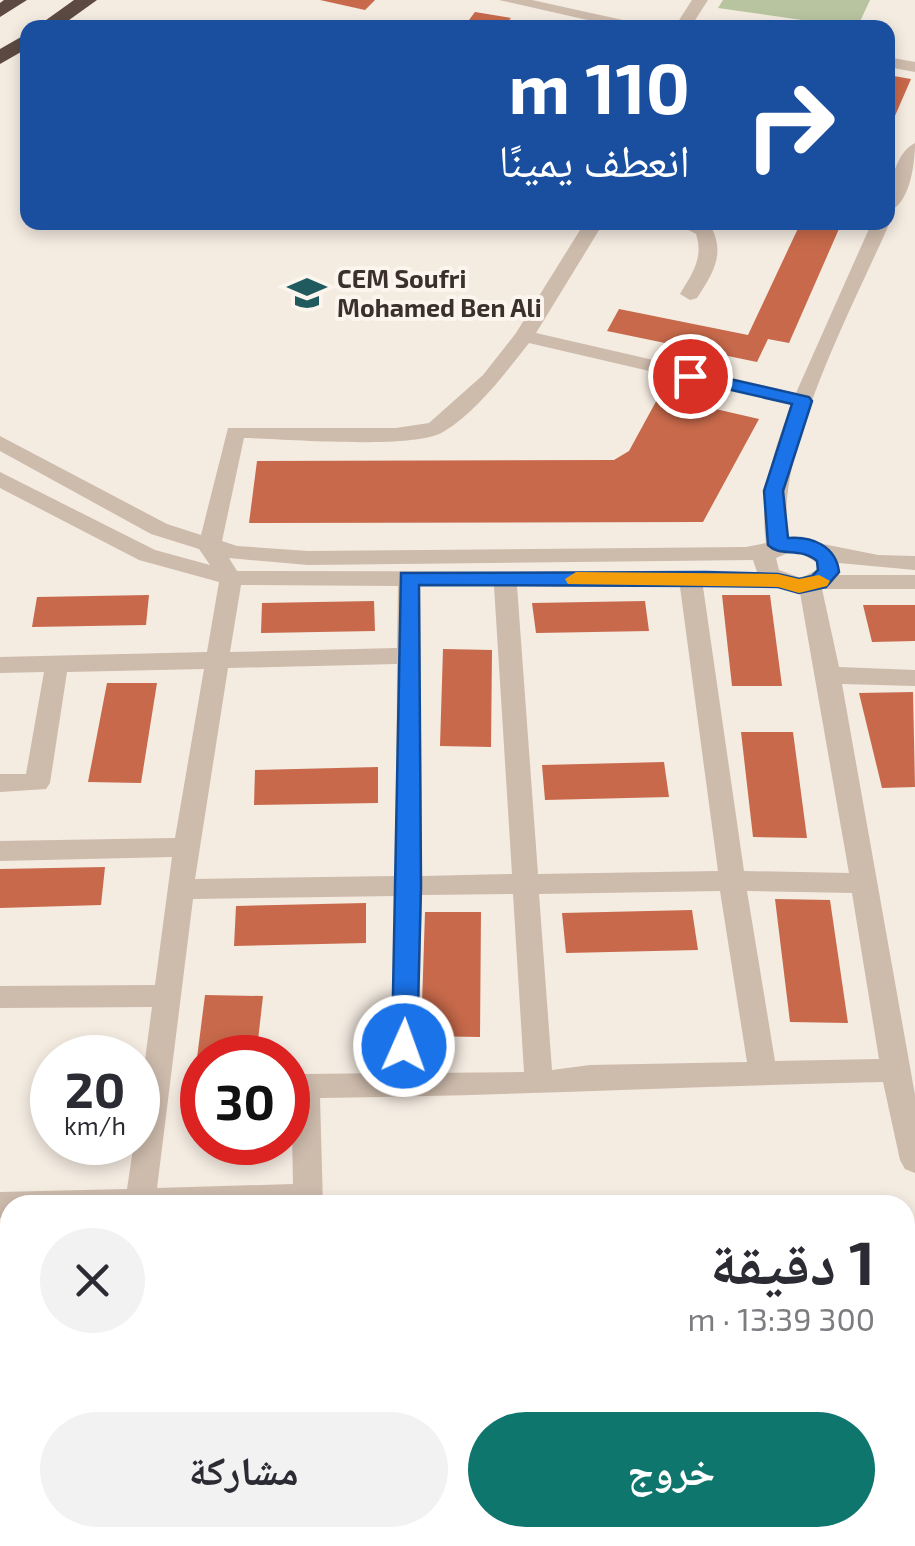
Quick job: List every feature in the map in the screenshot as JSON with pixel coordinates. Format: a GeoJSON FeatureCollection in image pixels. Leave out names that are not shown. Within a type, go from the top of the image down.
{"type":"FeatureCollection","features":[{"type":"Feature","properties":{"kind":"highway"},"geometry":{"type":"LineString","coordinates":[[0,11],[17,0]]}},
{"type":"Feature","properties":{"kind":"highway"},"geometry":{"type":"LineString","coordinates":[[56,20],[87,0]]}},
{"type":"Feature","properties":{"kind":"street"},"geometry":{"type":"LineString","coordinates":[[507,0],[610,20]]}},
{"type":"Feature","properties":{"kind":"street"},"geometry":{"type":"LineString","coordinates":[[895,178],[915,148]]}},
{"type":"Feature","properties":{"kind":"street"},"geometry":{"type":"LineString","coordinates":[[142,1195],[186,847],[231,578],[209,547],[235,432],[411,434],[436,428],[490,379],[524,336],[590,230]]}},
{"type":"Feature","properties":{"kind":"street"},"geometry":{"type":"LineString","coordinates":[[690,294],[710,259],[711,244],[704,230]]}},
{"type":"Feature","properties":{"kind":"street"},"geometry":{"type":"LineString","coordinates":[[778,580],[765,568],[765,555],[774,547],[774,491],[803,401],[878,230]]}},
{"type":"Feature","properties":{"kind":"street"},"geometry":{"type":"LineString","coordinates":[[524,336],[803,401]]}},
{"type":"Feature","properties":{"kind":"street"},"geometry":{"type":"LineString","coordinates":[[0,442],[159,529],[209,547],[265,556],[746,554],[806,545],[822,553],[915,563]]}},
{"type":"Feature","properties":{"kind":"street"},"geometry":{"type":"LineString","coordinates":[[0,479],[147,555],[231,578],[915,582]]}},
{"type":"Feature","properties":{"kind":"street"},"geometry":{"type":"LineString","coordinates":[[814,583],[829,572],[822,553]]}},
{"type":"Feature","properties":{"kind":"street"},"geometry":{"type":"LineString","coordinates":[[403,1086],[409,887],[408,578]]}},
{"type":"Feature","properties":{"kind":"street"},"geometry":{"type":"LineString","coordinates":[[690,578],[763,1072]]}},
{"type":"Feature","properties":{"kind":"street"},"geometry":{"type":"LineString","coordinates":[[505,579],[539,1084]]}},
{"type":"Feature","properties":{"kind":"street"},"geometry":{"type":"LineString","coordinates":[[814,583],[895,1070],[915,1160]]}},
{"type":"Feature","properties":{"kind":"street"},"geometry":{"type":"LineString","coordinates":[[0,665],[215,657],[406,656]]}},
{"type":"Feature","properties":{"kind":"street"},"geometry":{"type":"LineString","coordinates":[[0,783],[38,783],[56,664]]}},
{"type":"Feature","properties":{"kind":"street"},"geometry":{"type":"LineString","coordinates":[[827,675],[915,678]]}},
{"type":"Feature","properties":{"kind":"street"},"geometry":{"type":"LineString","coordinates":[[0,851],[186,847]]}},
{"type":"Feature","properties":{"kind":"street"},"geometry":{"type":"LineString","coordinates":[[180,889],[732,881],[865,884]]}},
{"type":"Feature","properties":{"kind":"street"},"geometry":{"type":"LineString","coordinates":[[0,997],[167,996]]}},
{"type":"Feature","properties":{"kind":"street"},"geometry":{"type":"LineString","coordinates":[[308,1195],[304,1086],[539,1084],[590,1077],[895,1070]]}},
{"type":"Feature","properties":{"kind":"green space"},"geometry":{"type":"Polygon","coordinates":[[[723,0],[870,0],[861,20],[801,20],[718,8],[723,0]]]}},
{"type":"Feature","properties":{"kind":"building"},"geometry":{"type":"Polygon","coordinates":[[[320,0],[375,0],[365,10],[320,0]]]}},
{"type":"Feature","properties":{"kind":"building"},"geometry":{"type":"Polygon","coordinates":[[[475,12],[511,18],[509,20],[469,20],[475,12]]]}},
{"type":"Feature","properties":{"kind":"building"},"geometry":{"type":"Polygon","coordinates":[[[895,76],[911,79],[895,116],[895,76]]]}},
{"type":"Feature","properties":{"kind":"building"},"geometry":{"type":"Polygon","coordinates":[[[797,230],[838,230],[789,343],[768,339],[757,362],[607,331],[619,309],[748,335],[797,230]]]}},
{"type":"Feature","properties":{"kind":"building"},"geometry":{"type":"Polygon","coordinates":[[[659,396],[759,419],[703,522],[249,523],[257,461],[614,460],[629,451],[659,396]]]}},
{"type":"Feature","properties":{"kind":"building"},"geometry":{"type":"Polygon","coordinates":[[[149,595],[146,625],[32,627],[37,597],[149,595]]]}},
{"type":"Feature","properties":{"kind":"building"},"geometry":{"type":"Polygon","coordinates":[[[722,595],[770,595],[782,686],[732,686],[722,595]]]}},
{"type":"Feature","properties":{"kind":"building"},"geometry":{"type":"Polygon","coordinates":[[[374,601],[375,631],[261,633],[262,603],[374,601]]]}},
{"type":"Feature","properties":{"kind":"building"},"geometry":{"type":"Polygon","coordinates":[[[645,601],[649,631],[536,633],[532,603],[645,601]]]}},
{"type":"Feature","properties":{"kind":"building"},"geometry":{"type":"Polygon","coordinates":[[[863,605],[915,605],[915,641],[872,642],[863,605]]]}},
{"type":"Feature","properties":{"kind":"building"},"geometry":{"type":"Polygon","coordinates":[[[443,649],[492,650],[491,747],[440,746],[443,649]]]}},
{"type":"Feature","properties":{"kind":"building"},"geometry":{"type":"Polygon","coordinates":[[[107,683],[157,683],[141,783],[88,782],[107,683]]]}},
{"type":"Feature","properties":{"kind":"building"},"geometry":{"type":"Polygon","coordinates":[[[913,692],[915,787],[882,788],[859,693],[913,692]]]}},
{"type":"Feature","properties":{"kind":"building"},"geometry":{"type":"Polygon","coordinates":[[[741,732],[793,732],[807,838],[753,837],[741,732]]]}},
{"type":"Feature","properties":{"kind":"building"},"geometry":{"type":"Polygon","coordinates":[[[664,762],[669,797],[545,800],[542,765],[664,762]]]}},
{"type":"Feature","properties":{"kind":"building"},"geometry":{"type":"Polygon","coordinates":[[[378,767],[378,803],[254,805],[255,770],[378,767]]]}},
{"type":"Feature","properties":{"kind":"building"},"geometry":{"type":"Polygon","coordinates":[[[105,867],[101,905],[0,908],[0,869],[105,867]]]}},
{"type":"Feature","properties":{"kind":"building"},"geometry":{"type":"Polygon","coordinates":[[[775,899],[830,900],[848,1023],[790,1022],[775,899]]]}},
{"type":"Feature","properties":{"kind":"building"},"geometry":{"type":"Polygon","coordinates":[[[366,903],[366,943],[234,946],[236,906],[366,903]]]}},
{"type":"Feature","properties":{"kind":"building"},"geometry":{"type":"Polygon","coordinates":[[[692,910],[698,950],[566,953],[562,913],[692,910]]]}},
{"type":"Feature","properties":{"kind":"building"},"geometry":{"type":"Polygon","coordinates":[[[425,912],[481,912],[480,1037],[421,1036],[425,912]]]}},
{"type":"Feature","properties":{"kind":"building"},"geometry":{"type":"Polygon","coordinates":[[[205,995],[263,996],[259,1035],[200,1035],[205,995]]]}},
{"type":"Feature","properties":{"kind":"slow traffic"},"geometry":{"type":"LineString","coordinates":[[576,579],[778,580],[799,586],[819,581]]}},
{"type":"Feature","properties":{"kind":"place","name":"CEM Soufri Mohamed Ben Ali"},"geometry":{"type":"Point","coordinates":[307,293]}},
{"type":"Feature","properties":{"kind":"route"},"geometry":{"type":"LineString","coordinates":[[404,1046],[409,887],[408,578],[778,580],[799,586],[819,582],[829,572],[827,559],[815,548],[778,545],[774,491],[803,401],[690,376]]}}]}
